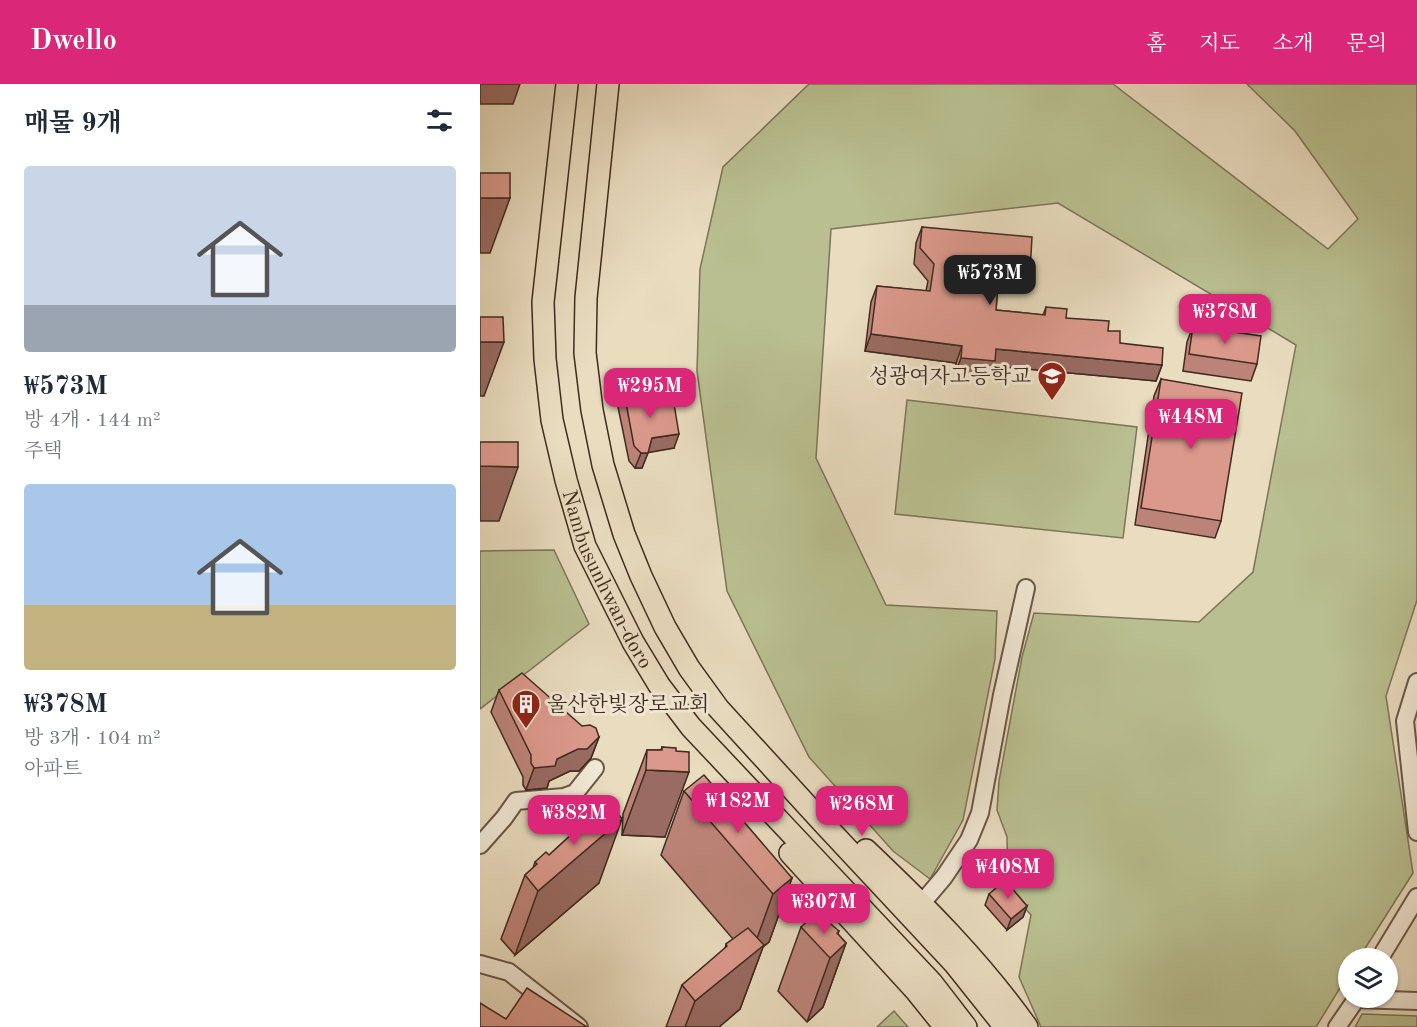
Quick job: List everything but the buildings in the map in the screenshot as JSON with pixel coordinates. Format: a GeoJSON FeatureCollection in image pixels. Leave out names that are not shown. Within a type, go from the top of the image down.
{"type":"FeatureCollection","features":[{"type":"Feature","properties":{"kind":"main road","name":"Nambusunhwan-doro"},"geometry":{"type":"LineString","coordinates":[[567,84],[543,302],[545,359],[552,420],[585,546],[633,642],[659,685],[692,727],[932,983],[966,1027]]}},
{"type":"Feature","properties":{"kind":"main road","name":"Nambusunhwan-doro"},"geometry":{"type":"LineString","coordinates":[[608,84],[586,298],[585,353],[592,410],[603,465],[624,534],[641,576],[665,627],[689,668],[718,708],[954,963],[1005,1027]]}},
{"type":"Feature","properties":{"kind":"main road"},"geometry":{"type":"LineString","coordinates":[[689,668],[758,744],[922,903],[967,952],[1027,1027]]}},
{"type":"Feature","properties":{"kind":"main road"},"geometry":{"type":"LineString","coordinates":[[659,685],[715,767],[793,857],[916,991],[945,1027]]}},
{"type":"Feature","properties":{"kind":"street"},"geometry":{"type":"LineString","coordinates":[[922,903],[944,877],[969,840],[980,813],[1002,695],[1026,588]]}},
{"type":"Feature","properties":{"kind":"street"},"geometry":{"type":"LineString","coordinates":[[1417,682],[1405,721],[1417,832]]}},
{"type":"Feature","properties":{"kind":"street"},"geometry":{"type":"LineString","coordinates":[[480,845],[516,801],[564,797],[575,793],[595,768]]}},
{"type":"Feature","properties":{"kind":"street"},"geometry":{"type":"LineString","coordinates":[[1386,948],[1417,897]]}},
{"type":"Feature","properties":{"kind":"street"},"geometry":{"type":"LineString","coordinates":[[480,964],[509,972],[579,1027]]}},
{"type":"Feature","properties":{"kind":"street"},"geometry":{"type":"LineString","coordinates":[[1398,1000],[1417,1001]]}},
{"type":"Feature","properties":{"kind":"street"},"geometry":{"type":"LineString","coordinates":[[1337,1027],[1350,1008]]}},
{"type":"Feature","properties":{"kind":"green space"},"geometry":{"type":"Polygon","coordinates":[[[809,84],[1113,84],[1328,249],[1358,219],[1295,131],[1247,84],[1417,84],[1417,600],[1386,696],[1413,873],[1365,948],[1338,948],[1338,991],[1316,1027],[1041,1027],[1019,977],[1031,915],[1008,889],[1007,837],[997,810],[999,781],[1022,657],[1034,613],[1199,622],[1253,572],[1296,345],[1058,203],[831,229],[816,458],[886,605],[997,611],[995,659],[963,820],[930,879],[893,851],[809,757],[727,591],[697,371],[700,269],[723,167],[809,84]]]}},
{"type":"Feature","properties":{"kind":"green space"},"geometry":{"type":"Polygon","coordinates":[[[907,400],[1137,427],[1123,538],[895,514],[907,400]]]}},
{"type":"Feature","properties":{"kind":"green space"},"geometry":{"type":"Polygon","coordinates":[[[554,550],[589,624],[480,709],[480,551],[554,550]]]}},
{"type":"Feature","properties":{"kind":"green space"},"geometry":{"type":"Polygon","coordinates":[[[894,1011],[908,1027],[877,1027],[894,1011]]]}},
{"type":"Feature","properties":{"kind":"green space"},"geometry":{"type":"Polygon","coordinates":[[[1362,1014],[1417,1016],[1417,1027],[1355,1027],[1362,1014]]]}},
{"type":"Feature","properties":{"kind":"place","name":"성광여자고등학교"},"geometry":{"type":"Point","coordinates":[1052,402]}},
{"type":"Feature","properties":{"kind":"place","name":"울산한빛장로교회"},"geometry":{"type":"Point","coordinates":[526,730]}}]}
